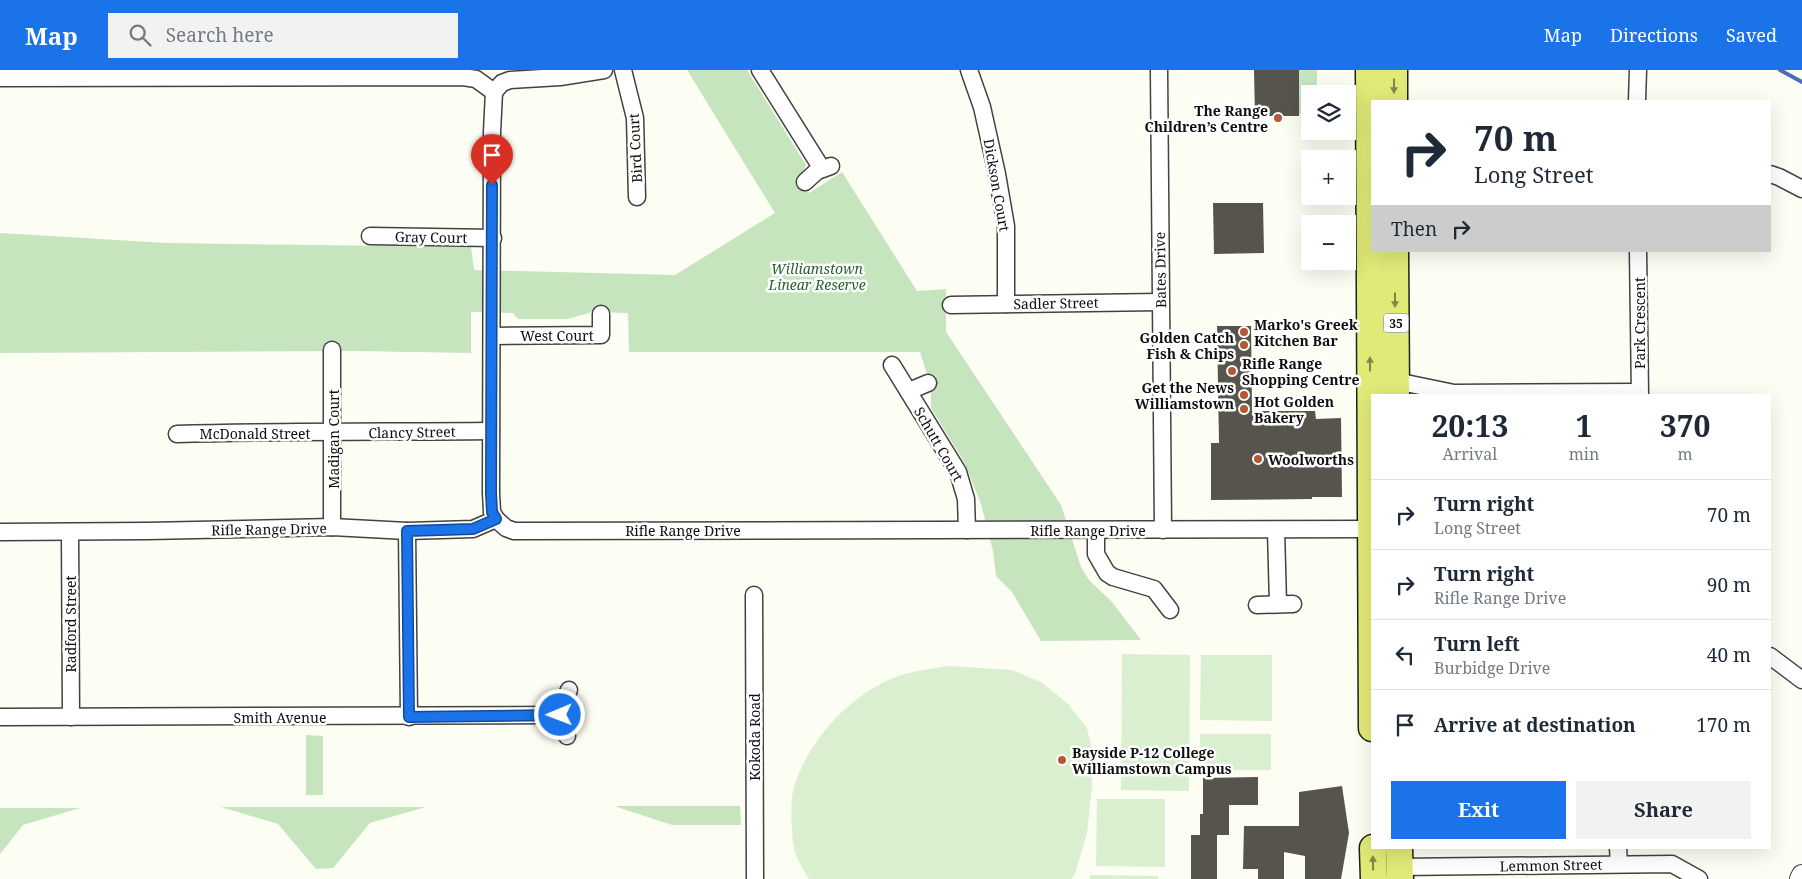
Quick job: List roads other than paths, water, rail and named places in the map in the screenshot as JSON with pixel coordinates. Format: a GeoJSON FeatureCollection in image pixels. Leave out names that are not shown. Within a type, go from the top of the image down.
{"type":"FeatureCollection","features":[{"type":"Feature","properties":{"kind":"main road","name":"35"},"geometry":{"type":"LineString","coordinates":[[1369,70],[1371,110]]}},
{"type":"Feature","properties":{"kind":"main road"},"geometry":{"type":"LineString","coordinates":[[1394,70],[1394,100]]}},
{"type":"Feature","properties":{"kind":"main road","name":"35"},"geometry":{"type":"LineString","coordinates":[[1378,252],[1385,390]]}},
{"type":"Feature","properties":{"kind":"main road","name":"35"},"geometry":{"type":"LineString","coordinates":[[1385,390],[1395,252]]}},
{"type":"Feature","properties":{"kind":"main road"},"geometry":{"type":"LineString","coordinates":[[1373,849],[1374,879]]}},
{"type":"Feature","properties":{"kind":"street"},"geometry":{"type":"LineString","coordinates":[[496,519],[492,512],[491,493],[492,132],[494,92],[502,83],[510,80],[560,77],[604,70]]}},
{"type":"Feature","properties":{"kind":"street","name":"Bird Court"},"geometry":{"type":"LineString","coordinates":[[623,70],[635,118],[637,197]]}},
{"type":"Feature","properties":{"kind":"street"},"geometry":{"type":"LineString","coordinates":[[760,70],[826,168],[805,182]]}},
{"type":"Feature","properties":{"kind":"street","name":"Dickson Court"},"geometry":{"type":"LineString","coordinates":[[969,70],[982,107],[1006,226],[1006,304]]}},
{"type":"Feature","properties":{"kind":"street","name":"Bates Drive"},"geometry":{"type":"LineString","coordinates":[[1159,70],[1163,530]]}},
{"type":"Feature","properties":{"kind":"street"},"geometry":{"type":"LineString","coordinates":[[1637,100],[1638,70]]}},
{"type":"Feature","properties":{"kind":"street"},"geometry":{"type":"LineString","coordinates":[[0,78],[345,73],[463,77],[476,79],[494,92]]}},
{"type":"Feature","properties":{"kind":"street"},"geometry":{"type":"LineString","coordinates":[[1771,174],[1802,189]]}},
{"type":"Feature","properties":{"kind":"street","name":"Gray Court"},"geometry":{"type":"LineString","coordinates":[[370,236],[492,238]]}},
{"type":"Feature","properties":{"kind":"street","name":"Park Crescent"},"geometry":{"type":"LineString","coordinates":[[1638,252],[1639,394]]}},
{"type":"Feature","properties":{"kind":"street","name":"Sadler Street"},"geometry":{"type":"LineString","coordinates":[[951,304],[1160,302]]}},
{"type":"Feature","properties":{"kind":"street","name":"West Court"},"geometry":{"type":"LineString","coordinates":[[492,336],[601,335],[601,314]]}},
{"type":"Feature","properties":{"kind":"street","name":"Madigan Court"},"geometry":{"type":"LineString","coordinates":[[332,350],[332,527]]}},
{"type":"Feature","properties":{"kind":"street","name":"Schutt Court"},"geometry":{"type":"LineString","coordinates":[[892,365],[958,472],[965,494],[967,530]]}},
{"type":"Feature","properties":{"kind":"street"},"geometry":{"type":"LineString","coordinates":[[909,391],[928,383]]}},
{"type":"Feature","properties":{"kind":"street"},"geometry":{"type":"LineString","coordinates":[[1385,390],[1450,394],[1639,394]]}},
{"type":"Feature","properties":{"kind":"street","name":"McDonald Street"},"geometry":{"type":"LineString","coordinates":[[177,434],[277,431],[333,433]]}},
{"type":"Feature","properties":{"kind":"street","name":"Clancy Street"},"geometry":{"type":"LineString","coordinates":[[333,433],[491,431]]}},
{"type":"Feature","properties":{"kind":"street","name":"Rifle Range Drive"},"geometry":{"type":"LineString","coordinates":[[0,532],[332,527],[407,531],[473,529],[496,519],[506,528],[514,531],[1371,529]]}},
{"type":"Feature","properties":{"kind":"street"},"geometry":{"type":"LineString","coordinates":[[1096,530],[1096,554],[1107,573],[1117,578],[1165,590],[1170,610]]}},
{"type":"Feature","properties":{"kind":"street"},"geometry":{"type":"LineString","coordinates":[[1257,605],[1286,604],[1276,530]]}},
{"type":"Feature","properties":{"kind":"street"},"geometry":{"type":"LineString","coordinates":[[407,531],[409,717]]}},
{"type":"Feature","properties":{"kind":"street","name":"Radford Street"},"geometry":{"type":"LineString","coordinates":[[70,532],[71,717]]}},
{"type":"Feature","properties":{"kind":"street","name":"Kokoda Road"},"geometry":{"type":"LineString","coordinates":[[754,595],[755,879]]}},
{"type":"Feature","properties":{"kind":"street"},"geometry":{"type":"LineString","coordinates":[[1771,657],[1802,680]]}},
{"type":"Feature","properties":{"kind":"street"},"geometry":{"type":"LineString","coordinates":[[567,736],[560,715],[569,690]]}},
{"type":"Feature","properties":{"kind":"street","name":"Smith Avenue"},"geometry":{"type":"LineString","coordinates":[[0,717],[560,715]]}},
{"type":"Feature","properties":{"kind":"street"},"geometry":{"type":"LineString","coordinates":[[1618,849],[1619,864]]}},
{"type":"Feature","properties":{"kind":"street","name":"Lemmon Street"},"geometry":{"type":"LineString","coordinates":[[1399,864],[1672,864],[1699,879]]}},
{"type":"Feature","properties":{"kind":"street"},"geometry":{"type":"LineString","coordinates":[[1800,879],[1802,875]]}},
{"type":"Feature","properties":{"kind":"waterway"},"geometry":{"type":"LineString","coordinates":[[1780,70],[1802,82]]}},
{"type":"Feature","properties":{"kind":"place","name":"The Range Children’s Centre"},"geometry":{"type":"Point","coordinates":[1278,118]}},
{"type":"Feature","properties":{"kind":"place","name":"Marko's Greek Kitchen Bar"},"geometry":{"type":"Point","coordinates":[1244,332]}},
{"type":"Feature","properties":{"kind":"place","name":"Golden Catch Fish & Chips"},"geometry":{"type":"Point","coordinates":[1244,345]}},
{"type":"Feature","properties":{"kind":"place","name":"Rifle Range Shopping Centre"},"geometry":{"type":"Point","coordinates":[1232,371]}},
{"type":"Feature","properties":{"kind":"place","name":"Get the News Williamstown"},"geometry":{"type":"Point","coordinates":[1244,395]}},
{"type":"Feature","properties":{"kind":"place","name":"Hot Golden Bakery"},"geometry":{"type":"Point","coordinates":[1244,409]}},
{"type":"Feature","properties":{"kind":"place","name":"Woolworths"},"geometry":{"type":"Point","coordinates":[1258,459]}},
{"type":"Feature","properties":{"kind":"place","name":"Bayside P-12 College Williamstown Campus"},"geometry":{"type":"Point","coordinates":[1062,760]}},
{"type":"Feature","properties":{"kind":"park label","name":"Williamstown Linear Reserve"},"geometry":{"type":"Point","coordinates":[817,276]}}]}
